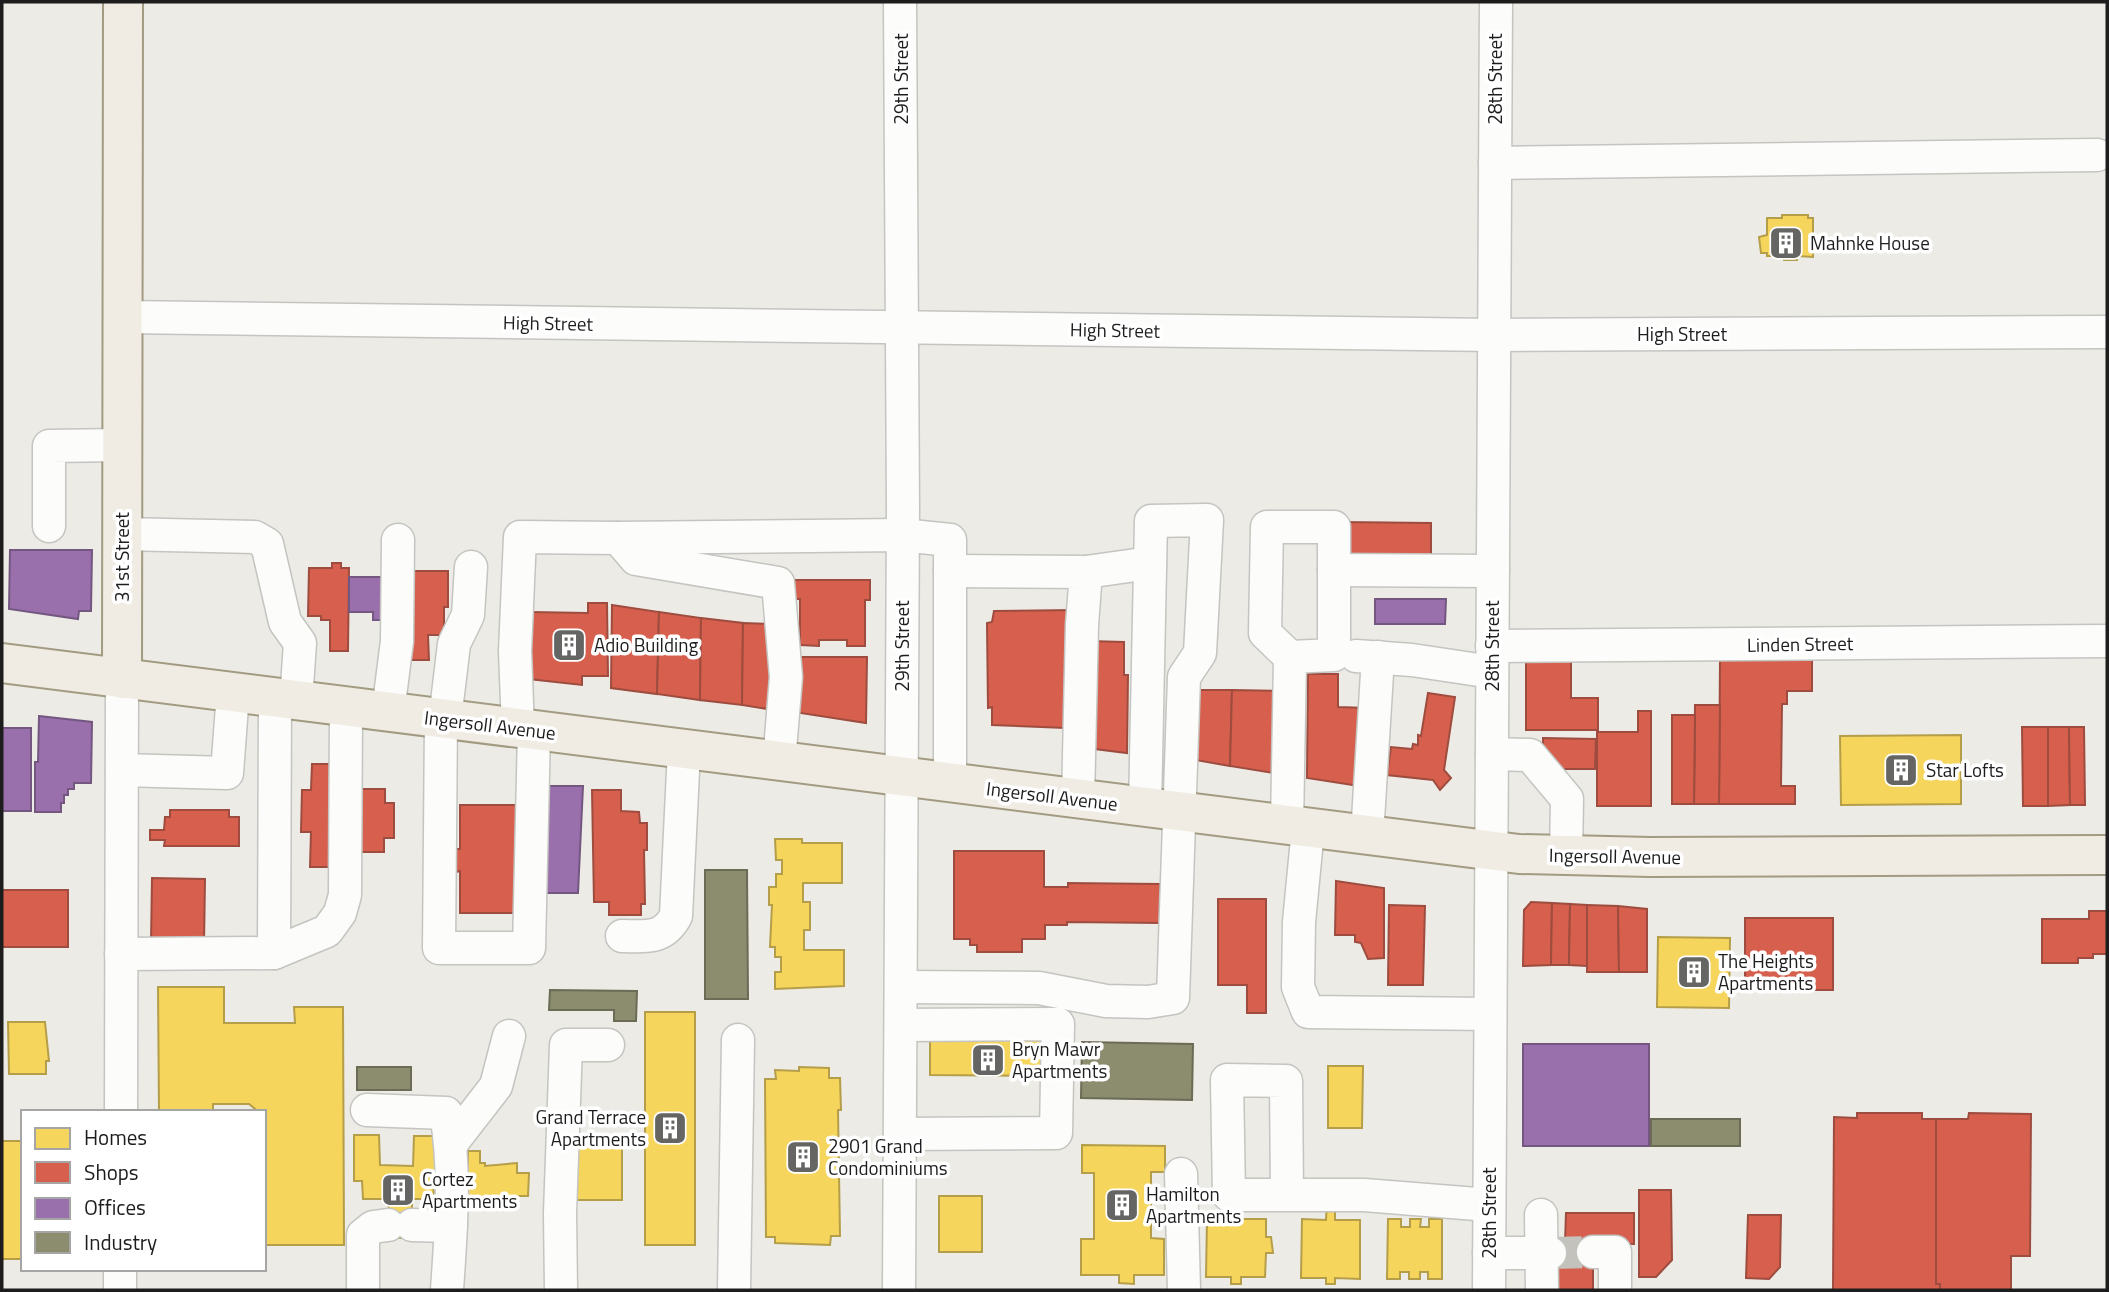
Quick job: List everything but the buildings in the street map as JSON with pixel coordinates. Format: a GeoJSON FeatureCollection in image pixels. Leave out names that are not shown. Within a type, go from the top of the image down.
{"type":"FeatureCollection","features":[{"type":"Feature","properties":{"kind":"main road","name":"31st Street"},"geometry":{"type":"LineString","coordinates":[[122,679],[123,2]]}},
{"type":"Feature","properties":{"kind":"main road","name":"Ingersoll Avenue"},"geometry":{"type":"LineString","coordinates":[[2,663],[1491,852],[1566,855],[2107,855]]}},
{"type":"Feature","properties":{"kind":"street","name":"29th Street"},"geometry":{"type":"LineString","coordinates":[[900,2],[900,1290]]}},
{"type":"Feature","properties":{"kind":"street","name":"28th Street"},"geometry":{"type":"LineString","coordinates":[[1489,1290],[1496,2]]}},
{"type":"Feature","properties":{"kind":"street"},"geometry":{"type":"LineString","coordinates":[[1495,163],[2097,155]]}},
{"type":"Feature","properties":{"kind":"street","name":"High Street"},"geometry":{"type":"LineString","coordinates":[[123,317],[1494,335],[2107,332]]}},
{"type":"Feature","properties":{"kind":"street"},"geometry":{"type":"LineString","coordinates":[[49,526],[49,446],[122,445]]}},
{"type":"Feature","properties":{"kind":"street"},"geometry":{"type":"LineString","coordinates":[[901,987],[1039,988],[1106,1001],[1148,1002],[1173,998],[1149,613],[1151,522],[1207,520],[1200,653],[1184,677],[1162,810]]}},
{"type":"Feature","properties":{"kind":"street"},"geometry":{"type":"LineString","coordinates":[[1334,655],[1334,527],[1267,527],[1265,633],[1290,657],[1298,827],[1298,987],[1308,1012],[1490,1014]]}},
{"type":"Feature","properties":{"kind":"street"},"geometry":{"type":"LineString","coordinates":[[122,534],[255,537],[267,544],[285,622],[300,643],[286,699],[274,953]]}},
{"type":"Feature","properties":{"kind":"street"},"geometry":{"type":"LineString","coordinates":[[471,567],[468,615],[454,644],[443,719],[439,948],[530,948],[526,730],[515,651],[520,537],[902,535],[950,540],[950,783]]}},
{"type":"Feature","properties":{"kind":"street"},"geometry":{"type":"LineString","coordinates":[[618,538],[636,559],[778,583],[786,677],[779,762]]}},
{"type":"Feature","properties":{"kind":"street"},"geometry":{"type":"LineString","coordinates":[[388,712],[397,641],[398,540]]}},
{"type":"Feature","properties":{"kind":"street"},"geometry":{"type":"LineString","coordinates":[[950,570],[1086,572],[1150,563]]}},
{"type":"Feature","properties":{"kind":"street"},"geometry":{"type":"LineString","coordinates":[[1334,570],[1493,570]]}},
{"type":"Feature","properties":{"kind":"street"},"geometry":{"type":"LineString","coordinates":[[1078,800],[1082,625],[1086,572]]}},
{"type":"Feature","properties":{"kind":"street"},"geometry":{"type":"LineString","coordinates":[[1149,613],[1202,615]]}},
{"type":"Feature","properties":{"kind":"street","name":"Linden Street"},"geometry":{"type":"LineString","coordinates":[[1290,657],[1334,655],[1492,659],[2107,641]]}},
{"type":"Feature","properties":{"kind":"street"},"geometry":{"type":"LineString","coordinates":[[1367,836],[1378,657]]}},
{"type":"Feature","properties":{"kind":"street","name":"31st Street"},"geometry":{"type":"LineString","coordinates":[[121,1110],[122,679]]}},
{"type":"Feature","properties":{"kind":"street"},"geometry":{"type":"LineString","coordinates":[[122,771],[227,774],[233,693]]}},
{"type":"Feature","properties":{"kind":"street"},"geometry":{"type":"LineString","coordinates":[[121,954],[274,953],[327,931],[340,913],[345,895],[346,707]]}},
{"type":"Feature","properties":{"kind":"street"},"geometry":{"type":"LineString","coordinates":[[622,936],[654,936],[670,926],[676,916],[684,750]]}},
{"type":"Feature","properties":{"kind":"street"},"geometry":{"type":"LineString","coordinates":[[1492,754],[1530,755],[1567,799],[1566,855]]}},
{"type":"Feature","properties":{"kind":"street"},"geometry":{"type":"LineString","coordinates":[[900,1134],[1056,1133],[1058,1079],[1058,1024],[901,1025]]}},
{"type":"Feature","properties":{"kind":"street"},"geometry":{"type":"LineString","coordinates":[[452,1144],[496,1086],[509,1036]]}},
{"type":"Feature","properties":{"kind":"street"},"geometry":{"type":"LineString","coordinates":[[733,1290],[738,1040]]}},
{"type":"Feature","properties":{"kind":"street"},"geometry":{"type":"LineString","coordinates":[[561,1290],[560,1213],[565,1045],[608,1045]]}},
{"type":"Feature","properties":{"kind":"street"},"geometry":{"type":"LineString","coordinates":[[367,1110],[446,1113],[452,1144],[447,1290]]}},
{"type":"Feature","properties":{"kind":"street"},"geometry":{"type":"LineString","coordinates":[[1181,1174],[1184,1290]]}},
{"type":"Feature","properties":{"kind":"street"},"geometry":{"type":"LineString","coordinates":[[1287,1195],[1364,1195],[1489,1205]]}},
{"type":"Feature","properties":{"kind":"street"},"geometry":{"type":"LineString","coordinates":[[1489,1253],[1545,1269],[1541,1215]]}},
{"type":"Feature","properties":{"kind":"street"},"geometry":{"type":"LineString","coordinates":[[363,1290],[363,1235],[373,1227],[451,1226]]}},
{"type":"Feature","properties":{"kind":"street"},"geometry":{"type":"LineString","coordinates":[[120,1271],[120,1290]]}},
{"type":"Feature","properties":{"kind":"tunnel"},"geometry":{"type":"LineString","coordinates":[[1550,1253],[1593,1252]]}},
{"type":"Feature","properties":{"kind":"place","name":"Mahnke House"},"geometry":{"type":"Point","coordinates":[1786,243]}},
{"type":"Feature","properties":{"kind":"place","name":"Adio Building"},"geometry":{"type":"Point","coordinates":[569,645]}},
{"type":"Feature","properties":{"kind":"place","name":"Star Lofts"},"geometry":{"type":"Point","coordinates":[1901,770]}},
{"type":"Feature","properties":{"kind":"place","name":"The Heights Apartments"},"geometry":{"type":"Point","coordinates":[1694,972]}},
{"type":"Feature","properties":{"kind":"place","name":"Bryn Mawr Apartments"},"geometry":{"type":"Point","coordinates":[988,1060]}},
{"type":"Feature","properties":{"kind":"place","name":"Grand Terrace Apartments"},"geometry":{"type":"Point","coordinates":[670,1128]}},
{"type":"Feature","properties":{"kind":"place","name":"2901 Grand Condominiums"},"geometry":{"type":"Point","coordinates":[803,1157]}},
{"type":"Feature","properties":{"kind":"place","name":"Cortez Apartments"},"geometry":{"type":"Point","coordinates":[398,1190]}},
{"type":"Feature","properties":{"kind":"place","name":"Hamilton Apartments"},"geometry":{"type":"Point","coordinates":[1122,1205]}}]}
